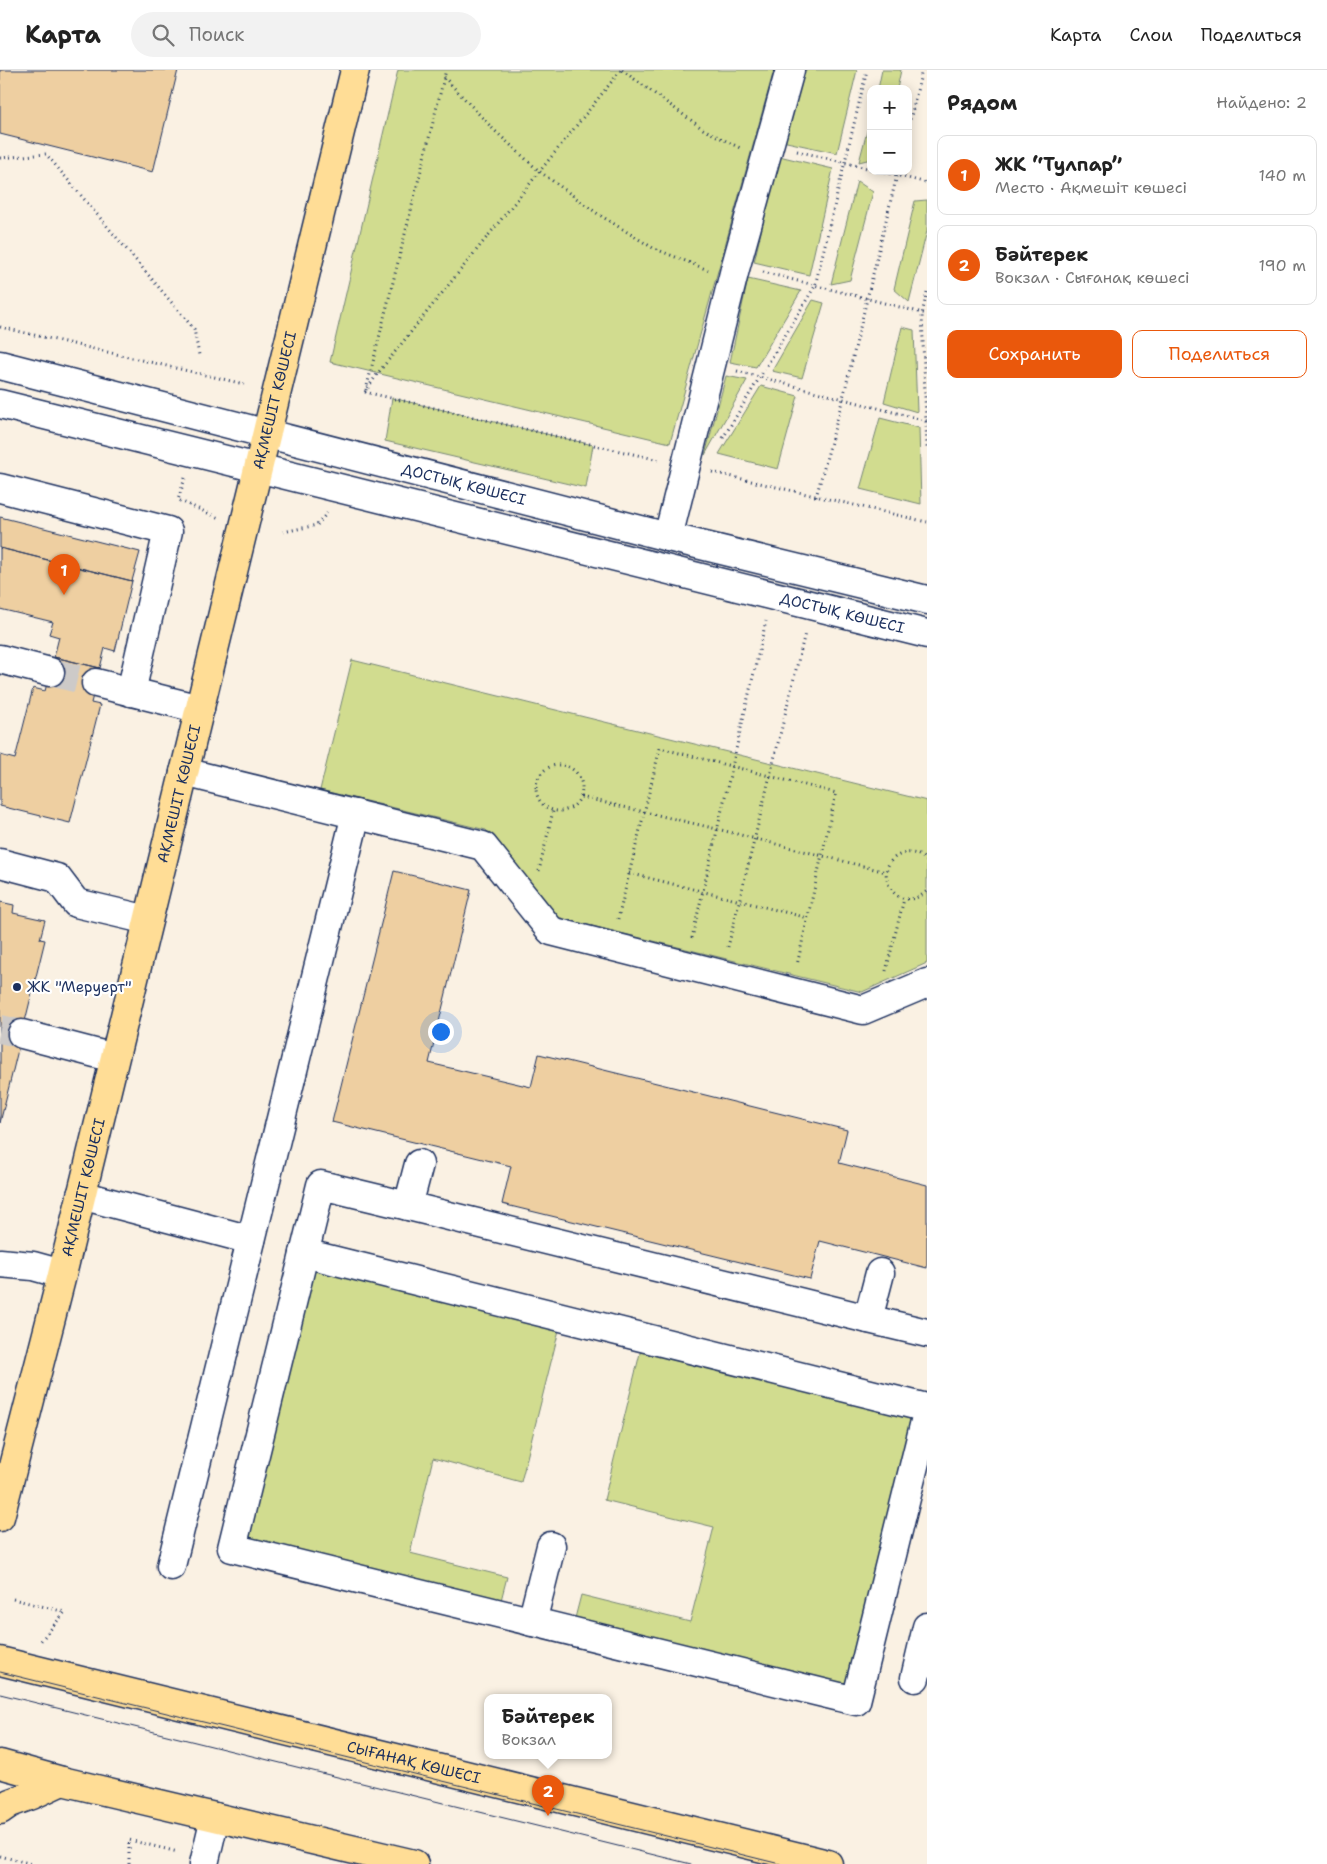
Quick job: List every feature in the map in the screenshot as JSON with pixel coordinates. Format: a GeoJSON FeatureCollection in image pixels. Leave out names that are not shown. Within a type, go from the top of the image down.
{"type":"FeatureCollection","features":[{"type":"Feature","properties":{"kind":"main road","name":"АҚМЕШІТ КӨШЕСІ"},"geometry":{"type":"LineString","coordinates":[[0,1517],[62,1274],[355,70]]}},
{"type":"Feature","properties":{"kind":"main road","name":"СЫҒАНАҚ КӨШЕСІ"},"geometry":{"type":"LineString","coordinates":[[0,1661],[828,1864]]}},
{"type":"Feature","properties":{"kind":"main road"},"geometry":{"type":"LineString","coordinates":[[1,1765],[414,1864]]}},
{"type":"Feature","properties":{"kind":"main road"},"geometry":{"type":"LineString","coordinates":[[0,1810],[10,1803],[62,1781]]}},
{"type":"Feature","properties":{"kind":"street"},"geometry":{"type":"LineString","coordinates":[[668,537],[735,270],[790,70]]}},
{"type":"Feature","properties":{"kind":"street","name":"ДОСТЫҚ КӨШЕСІ"},"geometry":{"type":"LineString","coordinates":[[0,365],[668,537],[927,600]]}},
{"type":"Feature","properties":{"kind":"street","name":"ДОСТЫҚ КӨШЕСІ"},"geometry":{"type":"LineString","coordinates":[[0,404],[927,634]]}},
{"type":"Feature","properties":{"kind":"street"},"geometry":{"type":"LineString","coordinates":[[0,488],[168,531],[131,692]]}},
{"type":"Feature","properties":{"kind":"street"},"geometry":{"type":"LineString","coordinates":[[0,659],[50,672]]}},
{"type":"Feature","properties":{"kind":"street"},"geometry":{"type":"LineString","coordinates":[[96,683],[200,709]]}},
{"type":"Feature","properties":{"kind":"street"},"geometry":{"type":"LineString","coordinates":[[184,772],[483,846],[550,931],[863,1010],[927,983]]}},
{"type":"Feature","properties":{"kind":"street"},"geometry":{"type":"LineString","coordinates":[[171,1566],[356,814]]}},
{"type":"Feature","properties":{"kind":"street"},"geometry":{"type":"LineString","coordinates":[[0,863],[57,878],[76,903],[148,920]]}},
{"type":"Feature","properties":{"kind":"street"},"geometry":{"type":"LineString","coordinates":[[22,1034],[114,1058]]}},
{"type":"Feature","properties":{"kind":"street"},"geometry":{"type":"LineString","coordinates":[[408,1206],[418,1164]]}},
{"type":"Feature","properties":{"kind":"street"},"geometry":{"type":"LineString","coordinates":[[927,1333],[321,1185],[232,1548],[856,1701],[927,1413]]}},
{"type":"Feature","properties":{"kind":"street"},"geometry":{"type":"LineString","coordinates":[[81,1195],[251,1240]]}},
{"type":"Feature","properties":{"kind":"street"},"geometry":{"type":"LineString","coordinates":[[304,1253],[927,1408]]}},
{"type":"Feature","properties":{"kind":"street"},"geometry":{"type":"LineString","coordinates":[[0,1263],[33,1266],[62,1274]]}},
{"type":"Feature","properties":{"kind":"street"},"geometry":{"type":"LineString","coordinates":[[868,1319],[880,1273]]}},
{"type":"Feature","properties":{"kind":"street"},"geometry":{"type":"LineString","coordinates":[[532,1622],[551,1546]]}},
{"type":"Feature","properties":{"kind":"street"},"geometry":{"type":"LineString","coordinates":[[915,1678],[927,1627]]}},
{"type":"Feature","properties":{"kind":"street"},"geometry":{"type":"LineString","coordinates":[[204,1862],[216,1817]]}},
{"type":"Feature","properties":{"kind":"path"},"geometry":{"type":"LineString","coordinates":[[365,392],[446,70]]}},
{"type":"Feature","properties":{"kind":"path"},"geometry":{"type":"LineString","coordinates":[[365,392],[384,365],[622,70],[703,130],[750,153],[766,158],[779,146],[867,168]]}},
{"type":"Feature","properties":{"kind":"path"},"geometry":{"type":"LineString","coordinates":[[722,439],[815,286],[867,70]]}},
{"type":"Feature","properties":{"kind":"path"},"geometry":{"type":"LineString","coordinates":[[912,112],[922,70]]}},
{"type":"Feature","properties":{"kind":"path"},"geometry":{"type":"LineString","coordinates":[[444,77],[494,130],[539,171],[598,214],[653,248],[717,273],[751,270],[927,314]]}},
{"type":"Feature","properties":{"kind":"path"},"geometry":{"type":"LineString","coordinates":[[0,158],[46,154],[194,329],[199,355]]}},
{"type":"Feature","properties":{"kind":"path"},"geometry":{"type":"LineString","coordinates":[[816,497],[843,398],[898,175]]}},
{"type":"Feature","properties":{"kind":"path"},"geometry":{"type":"LineString","coordinates":[[904,175],[927,183]]}},
{"type":"Feature","properties":{"kind":"path"},"geometry":{"type":"LineString","coordinates":[[927,292],[922,314],[927,448]]}},
{"type":"Feature","properties":{"kind":"path"},"geometry":{"type":"LineString","coordinates":[[0,326],[244,384]]}},
{"type":"Feature","properties":{"kind":"path"},"geometry":{"type":"LineString","coordinates":[[712,366],[759,376],[926,421]]}},
{"type":"Feature","properties":{"kind":"path"},"geometry":{"type":"LineString","coordinates":[[365,392],[927,522]]}},
{"type":"Feature","properties":{"kind":"path"},"geometry":{"type":"LineString","coordinates":[[186,472],[178,500],[224,520]]}},
{"type":"Feature","properties":{"kind":"path"},"geometry":{"type":"LineString","coordinates":[[283,532],[317,525],[330,508]]}},
{"type":"Feature","properties":{"kind":"path"},"geometry":{"type":"LineString","coordinates":[[686,965],[772,596]]}},
{"type":"Feature","properties":{"kind":"path"},"geometry":{"type":"LineString","coordinates":[[722,974],[812,606]]}},
{"type":"Feature","properties":{"kind":"path"},"geometry":{"type":"LineString","coordinates":[[611,946],[660,748],[732,766],[836,793],[792,992]]}},
{"type":"Feature","properties":{"kind":"path"},"geometry":{"type":"LineString","coordinates":[[565,766],[572,769],[582,782],[581,797],[571,808],[564,811],[553,811],[543,805],[538,799],[536,784],[539,777],[550,767],[565,766]]}},
{"type":"Feature","properties":{"kind":"path"},"geometry":{"type":"LineString","coordinates":[[581,797],[886,872]]}},
{"type":"Feature","properties":{"kind":"path"},"geometry":{"type":"LineString","coordinates":[[531,907],[553,811]]}},
{"type":"Feature","properties":{"kind":"path"},"geometry":{"type":"LineString","coordinates":[[927,861],[915,853],[900,855],[893,859],[886,872],[889,887],[894,893],[904,899],[915,899],[927,891]]}},
{"type":"Feature","properties":{"kind":"path"},"geometry":{"type":"LineString","coordinates":[[629,873],[808,918]]}},
{"type":"Feature","properties":{"kind":"path"},"geometry":{"type":"LineString","coordinates":[[878,1004],[904,899]]}},
{"type":"Feature","properties":{"kind":"path"},"geometry":{"type":"LineString","coordinates":[[13,1599],[65,1612],[34,1650]]}},
{"type":"Feature","properties":{"kind":"path"},"geometry":{"type":"LineString","coordinates":[[129,1864],[128,1840],[204,1862]]}},
{"type":"Feature","properties":{"kind":"path"},"geometry":{"type":"LineString","coordinates":[[0,1856],[32,1864]]}},
{"type":"Feature","properties":{"kind":"green space"},"geometry":{"type":"Polygon","coordinates":[[[398,70],[774,70],[670,443],[330,362],[398,70]]]}},
{"type":"Feature","properties":{"kind":"green space"},"geometry":{"type":"Polygon","coordinates":[[[798,70],[857,70],[837,153],[782,141],[798,70]]]}},
{"type":"Feature","properties":{"kind":"green space"},"geometry":{"type":"Polygon","coordinates":[[[882,70],[901,70],[898,85],[879,85],[882,70]]]}},
{"type":"Feature","properties":{"kind":"green space"},"geometry":{"type":"Polygon","coordinates":[[[867,131],[867,160],[859,162],[867,131]]]}},
{"type":"Feature","properties":{"kind":"green space"},"geometry":{"type":"Polygon","coordinates":[[[779,156],[833,169],[809,275],[754,262],[779,156]]]}},
{"type":"Feature","properties":{"kind":"green space"},"geometry":{"type":"Polygon","coordinates":[[[857,181],[873,192],[850,280],[831,284],[857,181]]]}},
{"type":"Feature","properties":{"kind":"green space"},"geometry":{"type":"Polygon","coordinates":[[[927,200],[927,231],[909,302],[894,289],[915,201],[927,200]]]}},
{"type":"Feature","properties":{"kind":"green space"},"geometry":{"type":"Polygon","coordinates":[[[748,279],[801,291],[756,367],[730,362],[748,279]]]}},
{"type":"Feature","properties":{"kind":"green space"},"geometry":{"type":"Polygon","coordinates":[[[813,300],[824,303],[802,378],[772,371],[813,300]]]}},
{"type":"Feature","properties":{"kind":"green space"},"geometry":{"type":"Polygon","coordinates":[[[902,327],[914,330],[917,412],[884,402],[902,327]]]}},
{"type":"Feature","properties":{"kind":"green space"},"geometry":{"type":"Polygon","coordinates":[[[726,376],[747,380],[705,455],[726,376]]]}},
{"type":"Feature","properties":{"kind":"green space"},"geometry":{"type":"Polygon","coordinates":[[[761,386],[798,396],[778,469],[719,454],[761,386]]]}},
{"type":"Feature","properties":{"kind":"green space"},"geometry":{"type":"Polygon","coordinates":[[[392,398],[593,445],[586,488],[385,441],[392,398]]]}},
{"type":"Feature","properties":{"kind":"green space"},"geometry":{"type":"Polygon","coordinates":[[[880,418],[919,428],[921,504],[860,489],[880,418]]]}},
{"type":"Feature","properties":{"kind":"green space"},"geometry":{"type":"Polygon","coordinates":[[[352,660],[927,801],[927,963],[862,992],[559,918],[486,830],[320,790],[352,660]]]}},
{"type":"Feature","properties":{"kind":"green space"},"geometry":{"type":"Polygon","coordinates":[[[308,1269],[559,1330],[521,1482],[433,1458],[410,1553],[507,1577],[499,1608],[240,1545],[308,1269]]]}},
{"type":"Feature","properties":{"kind":"green space"},"geometry":{"type":"Polygon","coordinates":[[[641,1349],[913,1416],[845,1692],[573,1626],[581,1595],[690,1622],[714,1527],[604,1500],[641,1349]]]}},
{"type":"Feature","properties":{"kind":"building"},"geometry":{"type":"Polygon","coordinates":[[[0,70],[178,70],[153,172],[0,134],[0,70]]]}},
{"type":"Feature","properties":{"kind":"building"},"geometry":{"type":"Polygon","coordinates":[[[0,517],[140,552],[132,581],[0,548],[0,517]]]}},
{"type":"Feature","properties":{"kind":"building"},"geometry":{"type":"Polygon","coordinates":[[[0,548],[132,581],[115,651],[105,648],[100,668],[54,657],[59,637],[49,634],[53,622],[0,609],[0,548]]]}},
{"type":"Feature","properties":{"kind":"building"},"geometry":{"type":"Polygon","coordinates":[[[54,657],[100,668],[91,703],[100,705],[70,823],[0,806],[0,755],[15,759],[33,688],[45,691],[54,657]]]}},
{"type":"Feature","properties":{"kind":"building"},"geometry":{"type":"Polygon","coordinates":[[[394,871],[471,890],[429,1063],[531,1087],[539,1054],[847,1130],[839,1163],[927,1185],[927,1268],[820,1241],[810,1279],[502,1204],[511,1166],[332,1122],[394,871]]]}},
{"type":"Feature","properties":{"kind":"building","name":"ЖК \"Меруерт\""},"geometry":{"type":"Polygon","coordinates":[[[0,902],[14,905],[13,913],[45,920],[40,939],[45,940],[0,1123],[0,902]]]}},
{"type":"Feature","properties":{"kind":"tunnel"},"geometry":{"type":"LineString","coordinates":[[50,672],[96,683]]}},
{"type":"Feature","properties":{"kind":"tunnel"},"geometry":{"type":"LineString","coordinates":[[0,1029],[22,1034]]}},
{"type":"Feature","properties":{"kind":"tram line"},"geometry":{"type":"LineString","coordinates":[[0,1672],[780,1864]]}},
{"type":"Feature","properties":{"kind":"tram line"},"geometry":{"type":"LineString","coordinates":[[0,1694],[691,1864]]}},
{"type":"Feature","properties":{"kind":"place","name":"ЖК “Тулпар”"},"geometry":{"type":"Point","coordinates":[64,595]}},
{"type":"Feature","properties":{"kind":"place","name":"ЖК \"Меруерт\""},"geometry":{"type":"Point","coordinates":[17,987]}},
{"type":"Feature","properties":{"kind":"place","name":"Бәйтерек"},"geometry":{"type":"Point","coordinates":[548,1816]}}]}
